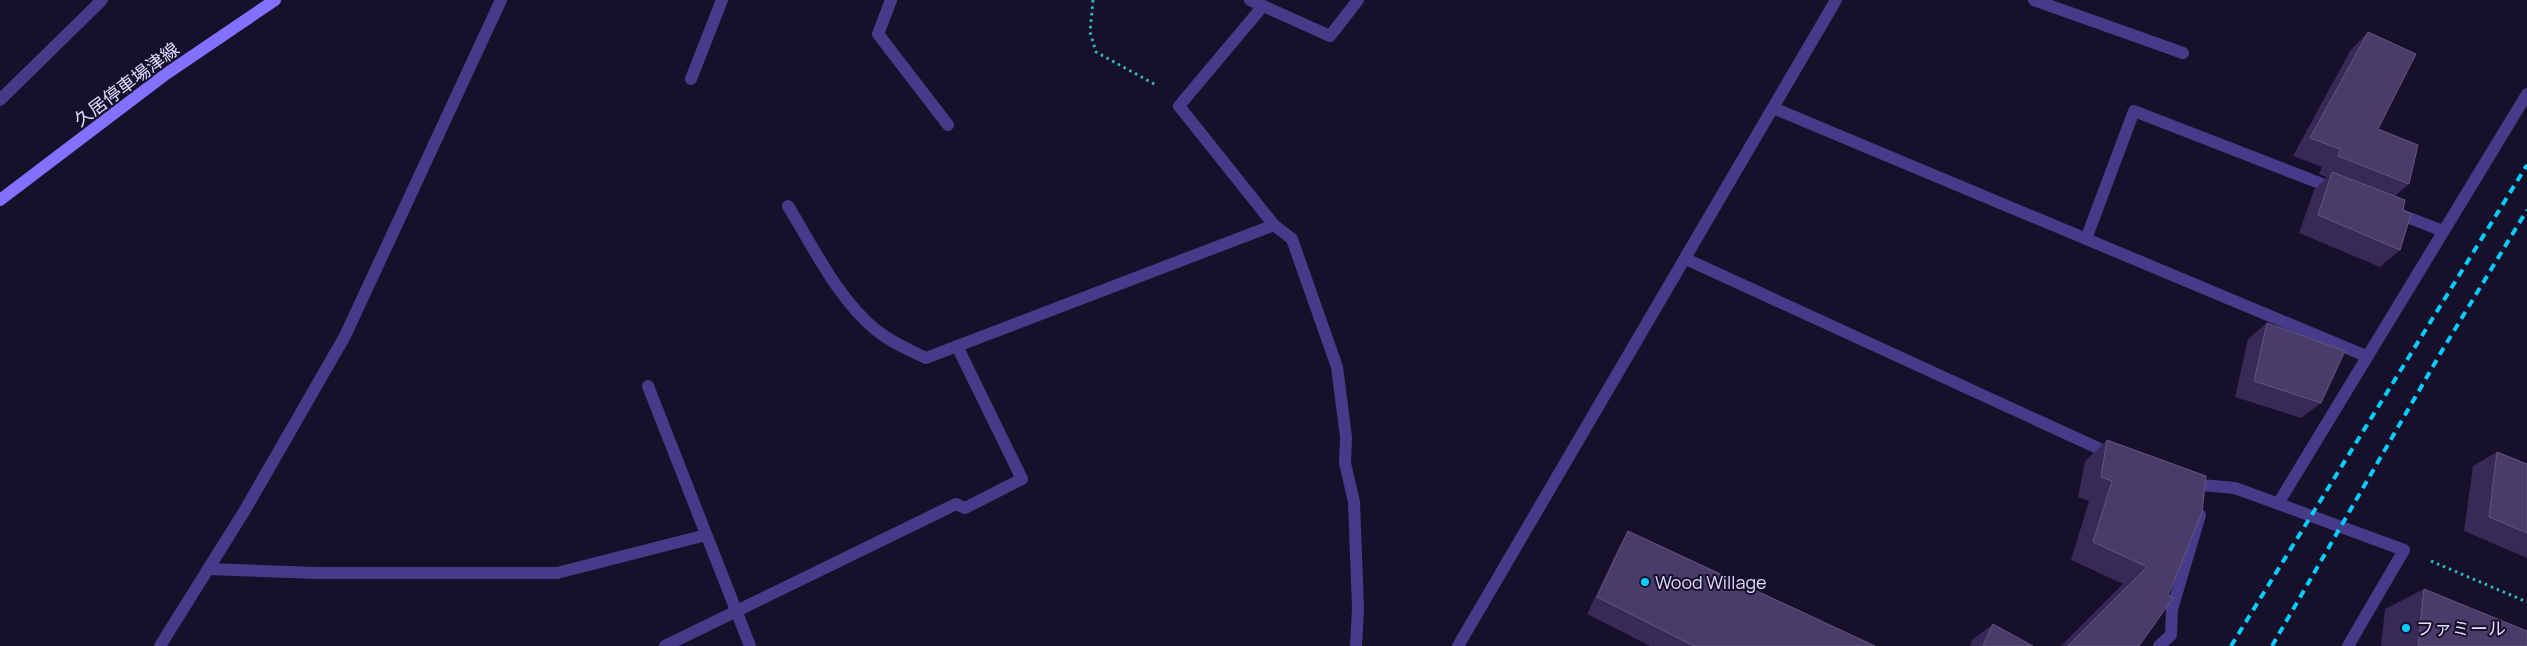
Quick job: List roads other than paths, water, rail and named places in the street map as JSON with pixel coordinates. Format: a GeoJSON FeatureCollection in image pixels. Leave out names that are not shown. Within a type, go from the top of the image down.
{"type":"FeatureCollection","features":[{"type":"Feature","properties":{"kind":"main road","name":"久居停車場津線"},"geometry":{"type":"LineString","coordinates":[[0,200],[166,74],[275,0]]}},
{"type":"Feature","properties":{"kind":"street"},"geometry":{"type":"LineString","coordinates":[[0,100],[102,0]]}},
{"type":"Feature","properties":{"kind":"street"},"geometry":{"type":"LineString","coordinates":[[160,646],[245,510],[345,336],[501,0]]}},
{"type":"Feature","properties":{"kind":"street"},"geometry":{"type":"LineString","coordinates":[[691,79],[722,0]]}},
{"type":"Feature","properties":{"kind":"street"},"geometry":{"type":"LineString","coordinates":[[891,0],[878,34],[948,125]]}},
{"type":"Feature","properties":{"kind":"street"},"geometry":{"type":"LineString","coordinates":[[1250,0],[1330,36],[1358,0]]}},
{"type":"Feature","properties":{"kind":"street"},"geometry":{"type":"LineString","coordinates":[[1458,646],[1836,0]]}},
{"type":"Feature","properties":{"kind":"street"},"geometry":{"type":"LineString","coordinates":[[2034,0],[2183,53]]}},
{"type":"Feature","properties":{"kind":"street"},"geometry":{"type":"LineString","coordinates":[[1263,6],[1179,106],[1274,225],[1292,239],[1336,367],[1346,437],[1345,464],[1354,502],[1358,608],[1356,646]]}},
{"type":"Feature","properties":{"kind":"street"},"geometry":{"type":"LineString","coordinates":[[2280,502],[2366,356],[2527,94]]}},
{"type":"Feature","properties":{"kind":"street"},"geometry":{"type":"LineString","coordinates":[[1773,108],[2366,356]]}},
{"type":"Feature","properties":{"kind":"street"},"geometry":{"type":"LineString","coordinates":[[2086,239],[2134,111],[2343,192]]}},
{"type":"Feature","properties":{"kind":"street"},"geometry":{"type":"LineString","coordinates":[[788,206],[853,308],[875,330],[926,358],[1274,225]]}},
{"type":"Feature","properties":{"kind":"street"},"geometry":{"type":"LineString","coordinates":[[2379,206],[2442,231]]}},
{"type":"Feature","properties":{"kind":"street"},"geometry":{"type":"LineString","coordinates":[[1686,259],[2126,460]]}},
{"type":"Feature","properties":{"kind":"street"},"geometry":{"type":"LineString","coordinates":[[665,646],[956,504],[965,508],[1022,479],[957,346]]}},
{"type":"Feature","properties":{"kind":"street"},"geometry":{"type":"LineString","coordinates":[[648,386],[750,646]]}},
{"type":"Feature","properties":{"kind":"street"},"geometry":{"type":"LineString","coordinates":[[2180,480],[2200,495]]}},
{"type":"Feature","properties":{"kind":"street"},"geometry":{"type":"LineString","coordinates":[[2159,646],[2171,635],[2172,609],[2200,495],[2214,485],[2232,487],[2280,502],[2404,550],[2348,646]]}},
{"type":"Feature","properties":{"kind":"street"},"geometry":{"type":"LineString","coordinates":[[208,569],[317,573],[557,573],[706,535]]}},
{"type":"Feature","properties":{"kind":"railway"},"geometry":{"type":"LineString","coordinates":[[2231,646],[2527,165]]}},
{"type":"Feature","properties":{"kind":"railway"},"geometry":{"type":"LineString","coordinates":[[2272,646],[2443,349],[2527,210]]}},
{"type":"Feature","properties":{"kind":"place","name":"Wood Willage"},"geometry":{"type":"Point","coordinates":[1645,582]}},
{"type":"Feature","properties":{"kind":"place","name":"ファミール"},"geometry":{"type":"Point","coordinates":[2406,628]}}]}
